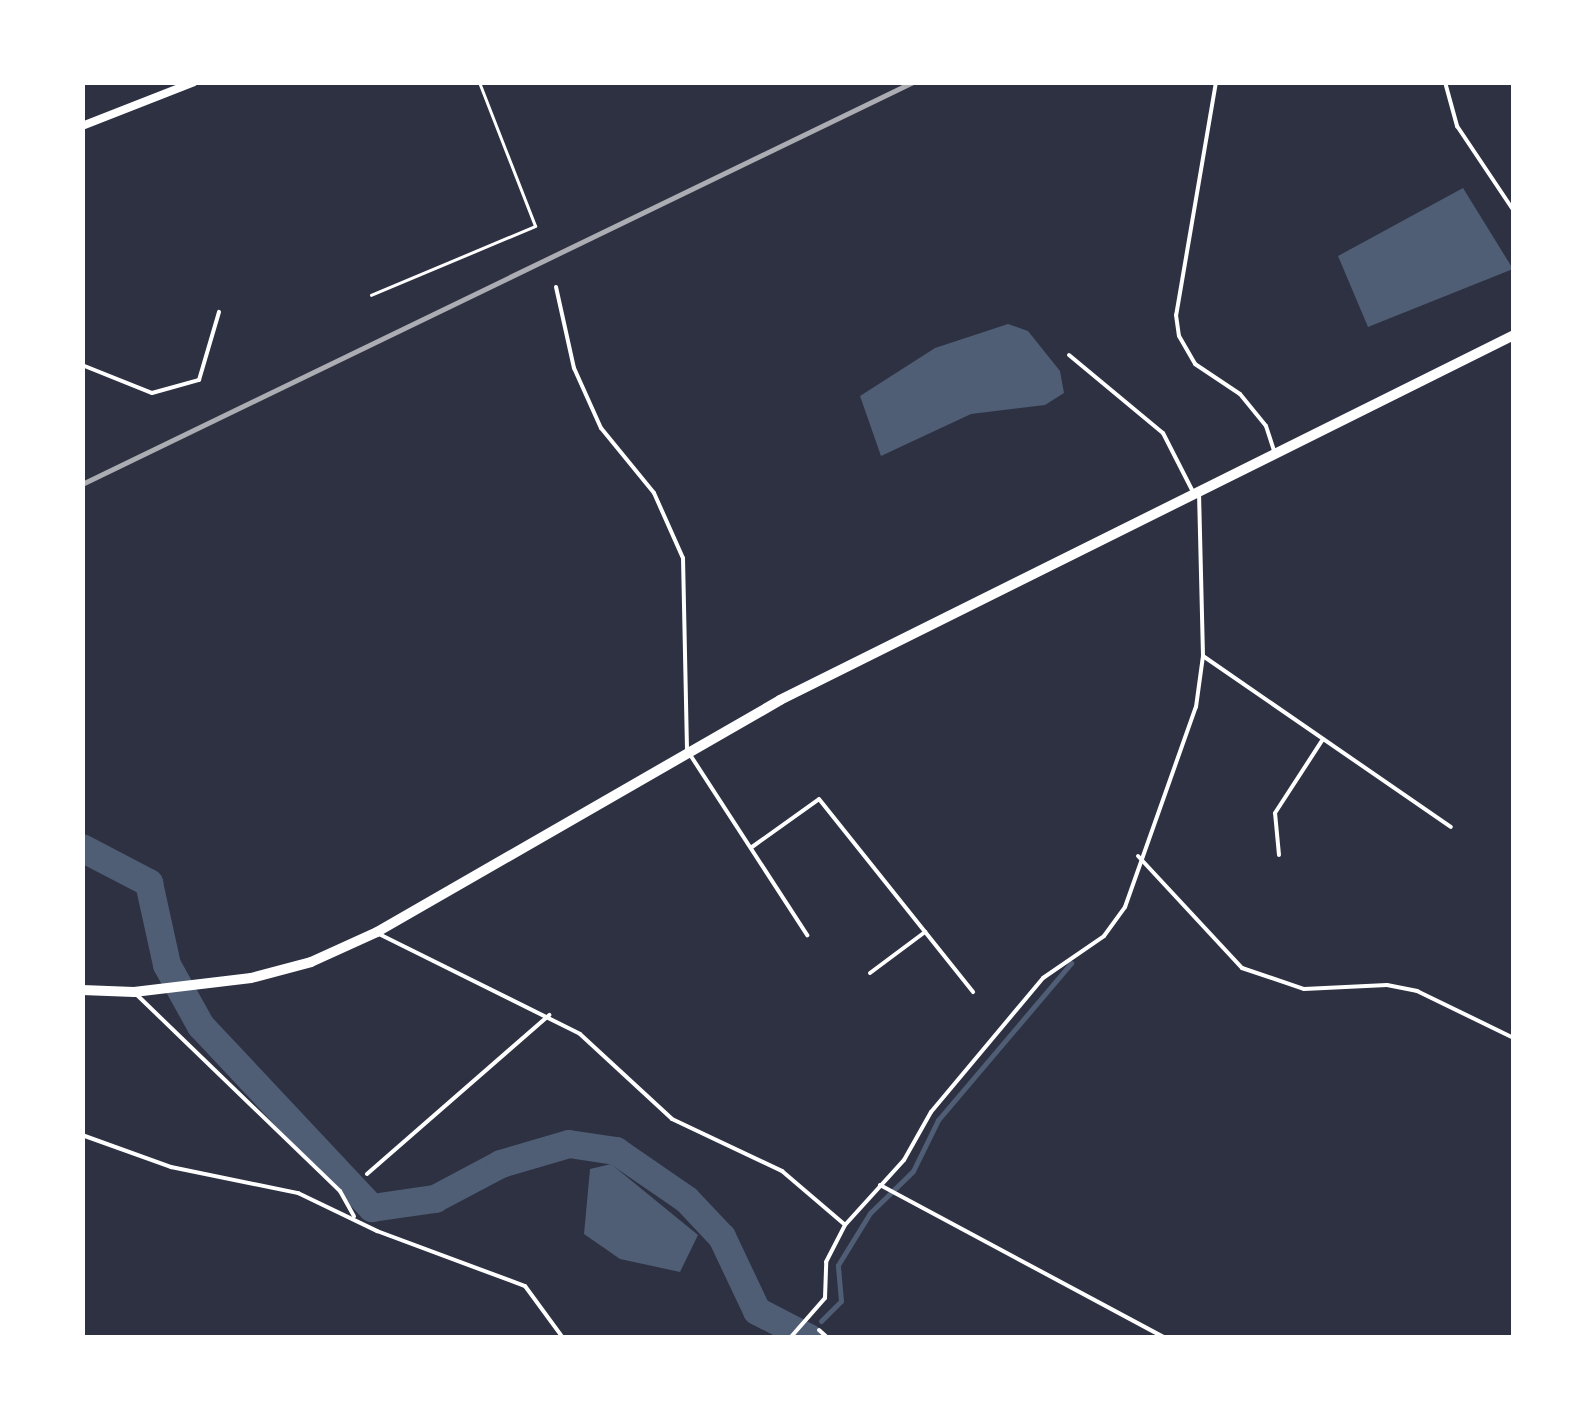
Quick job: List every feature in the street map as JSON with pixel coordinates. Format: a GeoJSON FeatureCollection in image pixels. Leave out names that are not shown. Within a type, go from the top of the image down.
{"type":"FeatureCollection","features":[{"type":"Feature","properties":{"kind":"street"},"geometry":{"type":"LineString","coordinates":[[82,126],[194,82]]}},
{"type":"Feature","properties":{"kind":"street"},"geometry":{"type":"LineString","coordinates":[[82,990],[134,992],[202,984],[310,962],[377,932],[687,750],[1514,335]]}},
{"type":"Feature","properties":{"kind":"lane"},"geometry":{"type":"LineString","coordinates":[[1216,82],[1178,295],[1178,336],[1195,364],[1248,404],[1266,426],[1275,454]]}},
{"type":"Feature","properties":{"kind":"lane"},"geometry":{"type":"LineString","coordinates":[[1445,82],[1458,126],[1514,210]]}},
{"type":"Feature","properties":{"kind":"lane"},"geometry":{"type":"LineString","coordinates":[[556,288],[574,368],[601,428],[654,492],[682,558],[687,750],[807,935]]}},
{"type":"Feature","properties":{"kind":"lane"},"geometry":{"type":"LineString","coordinates":[[82,366],[152,393],[199,380],[218,312]]}},
{"type":"Feature","properties":{"kind":"lane"},"geometry":{"type":"LineString","coordinates":[[792,1336],[825,1298],[826,1262],[844,1224],[880,1185],[1043,978],[1104,936],[1124,907],[1138,856],[1196,706],[1202,656],[1197,493],[1163,432],[1069,355]]}},
{"type":"Feature","properties":{"kind":"lane"},"geometry":{"type":"LineString","coordinates":[[1202,656],[1451,827]]}},
{"type":"Feature","properties":{"kind":"lane"},"geometry":{"type":"LineString","coordinates":[[1278,855],[1275,813],[1323,739]]}},
{"type":"Feature","properties":{"kind":"lane"},"geometry":{"type":"LineString","coordinates":[[752,847],[818,799],[973,992]]}},
{"type":"Feature","properties":{"kind":"lane"},"geometry":{"type":"LineString","coordinates":[[1138,856],[1242,968],[1304,989],[1387,985],[1417,990],[1514,1038]]}},
{"type":"Feature","properties":{"kind":"lane"},"geometry":{"type":"LineString","coordinates":[[377,932],[549,1015],[580,1034],[672,1118],[782,1171],[844,1224]]}},
{"type":"Feature","properties":{"kind":"lane"},"geometry":{"type":"LineString","coordinates":[[870,973],[925,932]]}},
{"type":"Feature","properties":{"kind":"lane"},"geometry":{"type":"LineString","coordinates":[[134,992],[340,1191],[354,1216]]}},
{"type":"Feature","properties":{"kind":"lane"},"geometry":{"type":"LineString","coordinates":[[367,1174],[549,1015]]}},
{"type":"Feature","properties":{"kind":"lane"},"geometry":{"type":"LineString","coordinates":[[82,1135],[172,1167],[298,1193],[354,1216],[376,1232],[525,1286],[564,1338]]}},
{"type":"Feature","properties":{"kind":"lane"},"geometry":{"type":"LineString","coordinates":[[880,1185],[1165,1338]]}},
{"type":"Feature","properties":{"kind":"lane"},"geometry":{"type":"LineString","coordinates":[[818,1330],[828,1338]]}},
{"type":"Feature","properties":{"kind":"path"},"geometry":{"type":"LineString","coordinates":[[371,295],[535,226],[479,82]]}},
{"type":"Feature","properties":{"kind":"water"},"geometry":{"type":"Polygon","coordinates":[[[1463,188],[1513,269],[1368,327],[1338,256],[1463,188]]]}},
{"type":"Feature","properties":{"kind":"water"},"geometry":{"type":"Polygon","coordinates":[[[1008,324],[1028,331],[1060,371],[1064,393],[1045,405],[971,414],[881,456],[860,396],[935,348],[1008,324]]]}},
{"type":"Feature","properties":{"kind":"water"},"geometry":{"type":"Polygon","coordinates":[[[611,1164],[698,1235],[680,1272],[620,1259],[584,1234],[590,1169],[611,1164]]]}},
{"type":"Feature","properties":{"kind":"waterway"},"geometry":{"type":"LineString","coordinates":[[82,848],[149,883],[167,965],[201,1026],[372,1208],[435,1199],[501,1164],[569,1144],[616,1151],[687,1200],[722,1237],[757,1311],[809,1338]]}},
{"type":"Feature","properties":{"kind":"waterway"},"geometry":{"type":"LineString","coordinates":[[821,1321],[841,1301],[838,1265],[870,1213],[913,1171],[938,1120],[1071,963]]}},
{"type":"Feature","properties":{"kind":"waterway"},"geometry":{"type":"LineString","coordinates":[[805,1333],[809,1330]]}},
{"type":"Feature","properties":{"kind":"railway"},"geometry":{"type":"LineString","coordinates":[[82,484],[913,82]]}}]}
